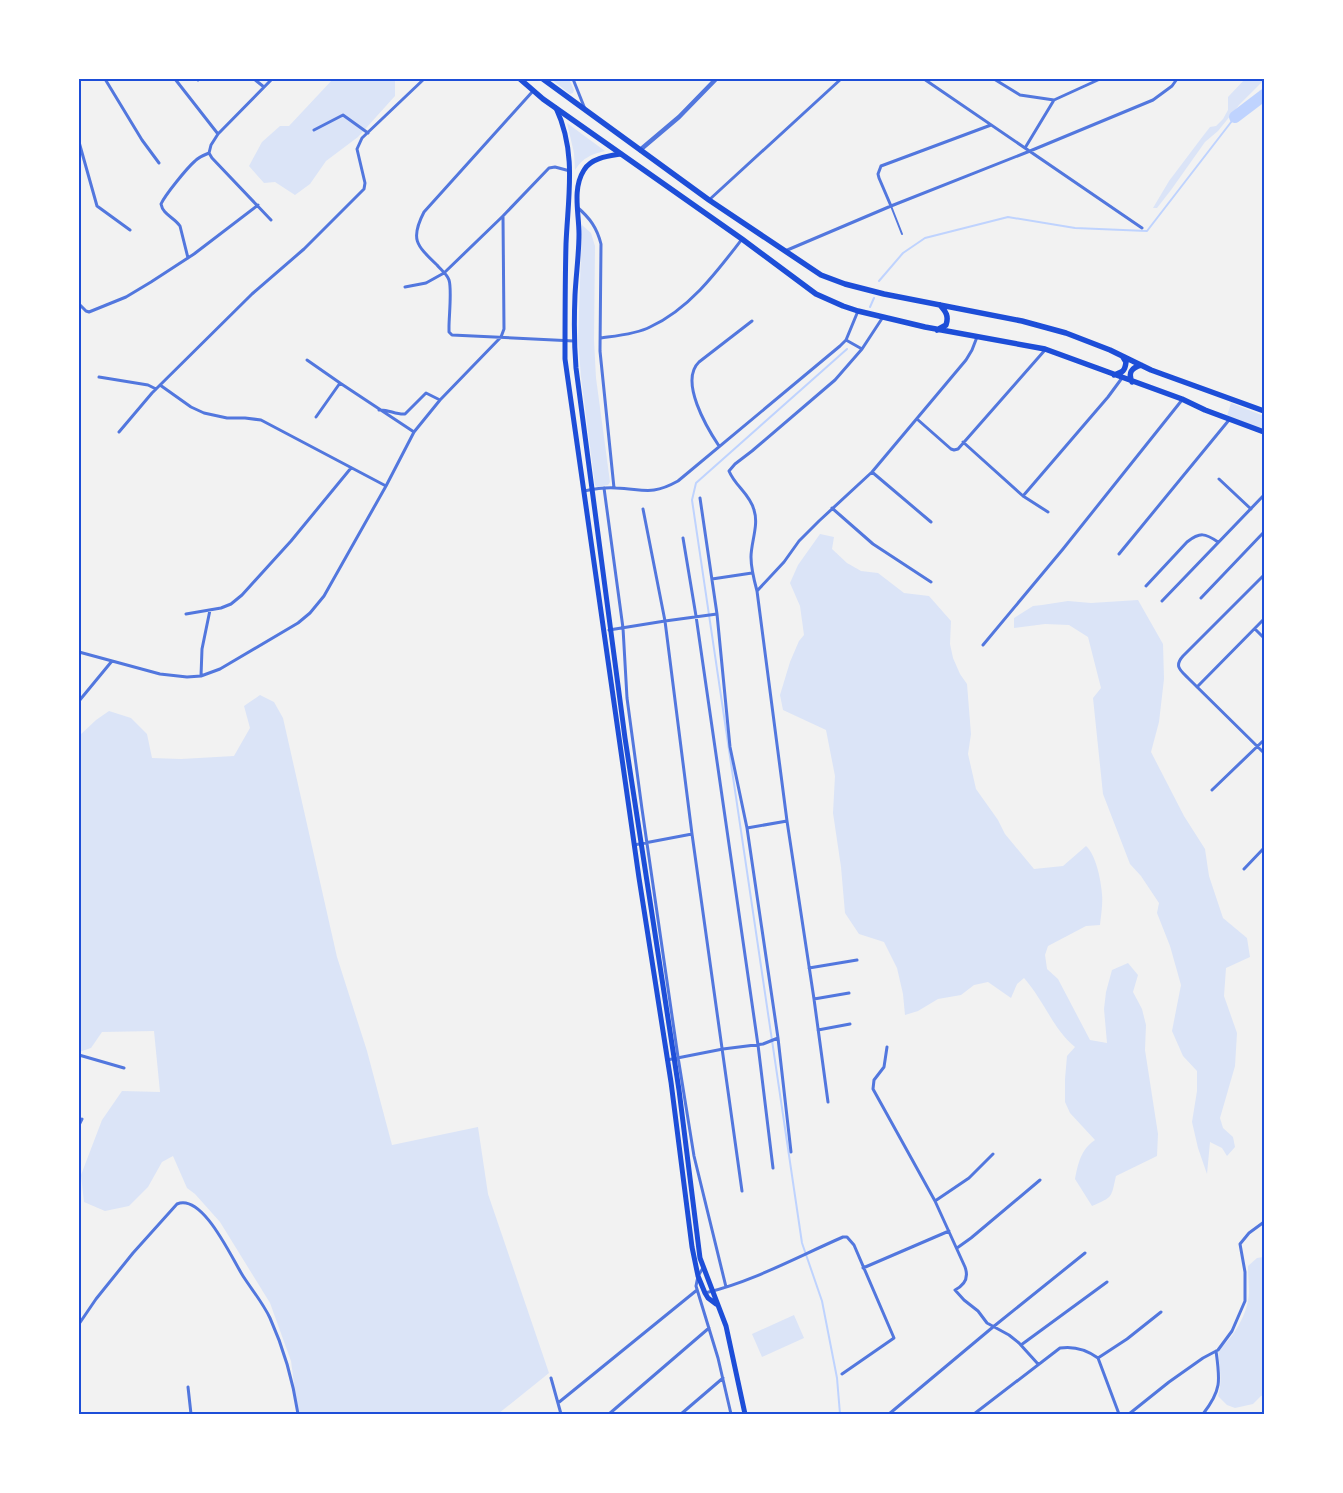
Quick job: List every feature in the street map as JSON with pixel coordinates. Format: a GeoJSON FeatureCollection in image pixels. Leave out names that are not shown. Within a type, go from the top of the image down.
{"type":"FeatureCollection","features":[{"type":"Feature","properties":{"kind":"main road"},"geometry":{"type":"LineString","coordinates":[[520,79],[556,108],[742,239],[816,294],[858,311],[937,330],[1045,349],[1182,399],[1229,420],[1264,432]]}},
{"type":"Feature","properties":{"kind":"main road"},"geometry":{"type":"LineString","coordinates":[[544,79],[709,200],[817,273],[833,280],[884,294],[1022,321],[1066,333],[1151,370],[1264,411]]}},
{"type":"Feature","properties":{"kind":"main road"},"geometry":{"type":"LineString","coordinates":[[556,108],[569,146],[570,172],[565,287],[565,359],[634,845],[667,1060],[692,1247],[698,1276],[705,1293],[708,1298],[717,1304]]}},
{"type":"Feature","properties":{"kind":"main road"},"geometry":{"type":"LineString","coordinates":[[621,154],[602,158],[587,166],[578,185],[579,233],[574,342],[625,738],[644,843],[676,1058],[700,1258],[726,1326],[745,1414]]}},
{"type":"Feature","properties":{"kind":"main road"},"geometry":{"type":"LineString","coordinates":[[937,330],[946,324],[948,318],[948,314],[940,305]]}},
{"type":"Feature","properties":{"kind":"main road"},"geometry":{"type":"LineString","coordinates":[[1114,375],[1123,372],[1125,369],[1126,362],[1122,356]]}},
{"type":"Feature","properties":{"kind":"main road"},"geometry":{"type":"LineString","coordinates":[[1132,382],[1130,371],[1141,365]]}},
{"type":"Feature","properties":{"kind":"street"},"geometry":{"type":"LineString","coordinates":[[105,79],[142,140],[159,162]]}},
{"type":"Feature","properties":{"kind":"street"},"geometry":{"type":"LineString","coordinates":[[175,79],[218,134]]}},
{"type":"Feature","properties":{"kind":"street"},"geometry":{"type":"LineString","coordinates":[[254,79],[264,87]]}},
{"type":"Feature","properties":{"kind":"street"},"geometry":{"type":"LineString","coordinates":[[271,220],[209,153],[211,145],[218,134],[272,79]]}},
{"type":"Feature","properties":{"kind":"street"},"geometry":{"type":"LineString","coordinates":[[119,432],[160,385],[252,294],[304,249],[364,189],[365,179],[357,149],[362,138],[424,79]]}},
{"type":"Feature","properties":{"kind":"street"},"geometry":{"type":"LineString","coordinates":[[573,79],[585,109]]}},
{"type":"Feature","properties":{"kind":"street"},"geometry":{"type":"LineString","coordinates":[[640,150],[679,117],[716,79]]}},
{"type":"Feature","properties":{"kind":"street"},"geometry":{"type":"LineString","coordinates":[[709,200],[841,79]]}},
{"type":"Feature","properties":{"kind":"street"},"geometry":{"type":"LineString","coordinates":[[924,79],[1142,228]]}},
{"type":"Feature","properties":{"kind":"street"},"geometry":{"type":"LineString","coordinates":[[994,79],[1020,95],[1054,100],[1100,79]]}},
{"type":"Feature","properties":{"kind":"street"},"geometry":{"type":"LineString","coordinates":[[784,251],[1153,100],[1172,86],[1177,79]]}},
{"type":"Feature","properties":{"kind":"street"},"geometry":{"type":"LineString","coordinates":[[533,91],[424,212],[416,228],[416,236],[423,252],[444,273],[449,281],[449,332],[452,335],[574,342]]}},
{"type":"Feature","properties":{"kind":"street"},"geometry":{"type":"LineString","coordinates":[[1025,148],[1054,100]]}},
{"type":"Feature","properties":{"kind":"street"},"geometry":{"type":"LineString","coordinates":[[314,130],[343,115],[368,132]]}},
{"type":"Feature","properties":{"kind":"street"},"geometry":{"type":"LineString","coordinates":[[891,206],[878,174],[881,166],[991,125]]}},
{"type":"Feature","properties":{"kind":"street"},"geometry":{"type":"LineString","coordinates":[[79,142],[98,206],[130,230]]}},
{"type":"Feature","properties":{"kind":"street"},"geometry":{"type":"LineString","coordinates":[[188,258],[180,226],[165,213],[161,204],[194,161],[209,153]]}},
{"type":"Feature","properties":{"kind":"street"},"geometry":{"type":"LineString","coordinates":[[405,287],[426,283],[444,273],[549,168],[555,167],[570,172]]}},
{"type":"Feature","properties":{"kind":"street"},"geometry":{"type":"LineString","coordinates":[[79,304],[86,311],[90,312],[126,297],[188,258],[258,205]]}},
{"type":"Feature","properties":{"kind":"street"},"geometry":{"type":"LineString","coordinates":[[577,207],[594,225],[601,244],[600,338],[614,488]]}},
{"type":"Feature","properties":{"kind":"street"},"geometry":{"type":"LineString","coordinates":[[79,652],[160,674],[187,677],[201,676],[220,669],[298,623],[310,613],[324,596],[414,432],[440,400],[501,337],[504,328],[503,216]]}},
{"type":"Feature","properties":{"kind":"street"},"geometry":{"type":"LineString","coordinates":[[600,338],[649,328],[679,310],[695,296],[742,239]]}},
{"type":"Feature","properties":{"kind":"street"},"geometry":{"type":"LineString","coordinates":[[583,491],[614,488],[656,491],[678,481],[846,340],[858,311]]}},
{"type":"Feature","properties":{"kind":"street"},"geometry":{"type":"LineString","coordinates":[[828,1102],[787,821],[757,591],[752,573],[751,558],[755,512],[750,500],[729,471],[731,467],[835,380],[862,349],[883,317]]}},
{"type":"Feature","properties":{"kind":"street"},"geometry":{"type":"LineString","coordinates":[[719,446],[699,408],[691,381],[692,373],[694,367],[699,362],[752,321]]}},
{"type":"Feature","properties":{"kind":"street"},"geometry":{"type":"LineString","coordinates":[[757,591],[784,562],[799,541],[872,472],[966,360],[977,337]]}},
{"type":"Feature","properties":{"kind":"street"},"geometry":{"type":"LineString","coordinates":[[846,340],[862,349]]}},
{"type":"Feature","properties":{"kind":"street"},"geometry":{"type":"LineString","coordinates":[[917,419],[950,449],[958,449],[1045,349]]}},
{"type":"Feature","properties":{"kind":"street"},"geometry":{"type":"LineString","coordinates":[[307,360],[414,432]]}},
{"type":"Feature","properties":{"kind":"street"},"geometry":{"type":"LineString","coordinates":[[100,377],[148,385],[156,389]]}},
{"type":"Feature","properties":{"kind":"street"},"geometry":{"type":"LineString","coordinates":[[1024,496],[1122,378]]}},
{"type":"Feature","properties":{"kind":"street"},"geometry":{"type":"LineString","coordinates":[[316,417],[340,383]]}},
{"type":"Feature","properties":{"kind":"street"},"geometry":{"type":"LineString","coordinates":[[160,385],[191,407],[204,413],[227,418],[261,420],[386,486]]}},
{"type":"Feature","properties":{"kind":"street"},"geometry":{"type":"LineString","coordinates":[[379,410],[405,414],[426,393],[440,400]]}},
{"type":"Feature","properties":{"kind":"street"},"geometry":{"type":"LineString","coordinates":[[983,644],[1182,399]]}},
{"type":"Feature","properties":{"kind":"street"},"geometry":{"type":"LineString","coordinates":[[1119,554],[1229,420]]}},
{"type":"Feature","properties":{"kind":"street"},"geometry":{"type":"LineString","coordinates":[[963,442],[1024,496],[1048,512]]}},
{"type":"Feature","properties":{"kind":"street"},"geometry":{"type":"LineString","coordinates":[[186,614],[221,608],[230,604],[251,586],[351,468]]}},
{"type":"Feature","properties":{"kind":"street"},"geometry":{"type":"LineString","coordinates":[[872,472],[931,522]]}},
{"type":"Feature","properties":{"kind":"street"},"geometry":{"type":"LineString","coordinates":[[1219,479],[1251,509]]}},
{"type":"Feature","properties":{"kind":"street"},"geometry":{"type":"LineString","coordinates":[[604,488],[622,628],[644,843]]}},
{"type":"Feature","properties":{"kind":"street"},"geometry":{"type":"LineString","coordinates":[[1162,601],[1264,494]]}},
{"type":"Feature","properties":{"kind":"street"},"geometry":{"type":"LineString","coordinates":[[700,498],[717,614],[730,747],[748,828],[778,1038],[791,1152]]}},
{"type":"Feature","properties":{"kind":"street"},"geometry":{"type":"LineString","coordinates":[[832,508],[873,544],[931,582]]}},
{"type":"Feature","properties":{"kind":"street"},"geometry":{"type":"LineString","coordinates":[[643,509],[665,621],[692,834],[742,1190]]}},
{"type":"Feature","properties":{"kind":"street"},"geometry":{"type":"LineString","coordinates":[[1201,598],[1264,532]]}},
{"type":"Feature","properties":{"kind":"street"},"geometry":{"type":"LineString","coordinates":[[1146,586],[1194,536],[1205,535],[1218,542]]}},
{"type":"Feature","properties":{"kind":"street"},"geometry":{"type":"LineString","coordinates":[[684,538],[698,616],[761,1044],[773,1168]]}},
{"type":"Feature","properties":{"kind":"street"},"geometry":{"type":"LineString","coordinates":[[712,579],[752,573]]}},
{"type":"Feature","properties":{"kind":"street"},"geometry":{"type":"LineString","coordinates":[[1264,575],[1178,661],[1180,670],[1264,753]]}},
{"type":"Feature","properties":{"kind":"street"},"geometry":{"type":"LineString","coordinates":[[201,676],[202,649],[210,610]]}},
{"type":"Feature","properties":{"kind":"street"},"geometry":{"type":"LineString","coordinates":[[603,631],[717,614]]}},
{"type":"Feature","properties":{"kind":"street"},"geometry":{"type":"LineString","coordinates":[[1197,688],[1264,619]]}},
{"type":"Feature","properties":{"kind":"street"},"geometry":{"type":"LineString","coordinates":[[1255,629],[1264,638]]}},
{"type":"Feature","properties":{"kind":"street"},"geometry":{"type":"LineString","coordinates":[[79,701],[112,661]]}},
{"type":"Feature","properties":{"kind":"street"},"geometry":{"type":"LineString","coordinates":[[1212,790],[1264,740]]}},
{"type":"Feature","properties":{"kind":"street"},"geometry":{"type":"LineString","coordinates":[[748,828],[787,821]]}},
{"type":"Feature","properties":{"kind":"street"},"geometry":{"type":"LineString","coordinates":[[634,845],[692,834]]}},
{"type":"Feature","properties":{"kind":"street"},"geometry":{"type":"LineString","coordinates":[[1244,869],[1264,848]]}},
{"type":"Feature","properties":{"kind":"street"},"geometry":{"type":"LineString","coordinates":[[809,968],[857,960]]}},
{"type":"Feature","properties":{"kind":"street"},"geometry":{"type":"LineString","coordinates":[[814,999],[850,992]]}},
{"type":"Feature","properties":{"kind":"street"},"geometry":{"type":"LineString","coordinates":[[818,1030],[850,1024]]}},
{"type":"Feature","properties":{"kind":"street"},"geometry":{"type":"LineString","coordinates":[[667,1060],[761,1044],[778,1038]]}},
{"type":"Feature","properties":{"kind":"street"},"geometry":{"type":"LineString","coordinates":[[887,1047],[884,1067],[874,1080],[872,1089],[935,1202],[968,1274],[962,1286],[955,1290],[978,1311],[987,1323],[1009,1335],[1038,1364]]}},
{"type":"Feature","properties":{"kind":"street"},"geometry":{"type":"LineString","coordinates":[[79,1055],[124,1068]]}},
{"type":"Feature","properties":{"kind":"street"},"geometry":{"type":"LineString","coordinates":[[676,1058],[694,1156],[726,1287]]}},
{"type":"Feature","properties":{"kind":"street"},"geometry":{"type":"LineString","coordinates":[[79,1125],[82,1119]]}},
{"type":"Feature","properties":{"kind":"street"},"geometry":{"type":"LineString","coordinates":[[935,1202],[969,1178],[993,1154]]}},
{"type":"Feature","properties":{"kind":"street"},"geometry":{"type":"LineString","coordinates":[[957,1248],[1040,1180]]}},
{"type":"Feature","properties":{"kind":"street"},"geometry":{"type":"LineString","coordinates":[[79,1324],[102,1292],[154,1228],[177,1204],[181,1202],[186,1203],[201,1211],[209,1219],[247,1283],[265,1308],[291,1376],[298,1414]]}},
{"type":"Feature","properties":{"kind":"street"},"geometry":{"type":"LineString","coordinates":[[1129,1414],[1170,1382],[1218,1350],[1232,1331],[1245,1301],[1245,1272],[1240,1244],[1249,1233],[1264,1222]]}},
{"type":"Feature","properties":{"kind":"street"},"geometry":{"type":"LineString","coordinates":[[863,1268],[949,1231]]}},
{"type":"Feature","properties":{"kind":"street"},"geometry":{"type":"LineString","coordinates":[[705,1293],[770,1271],[843,1237],[847,1237],[854,1245],[894,1338],[842,1374]]}},
{"type":"Feature","properties":{"kind":"street"},"geometry":{"type":"LineString","coordinates":[[889,1414],[1085,1253]]}},
{"type":"Feature","properties":{"kind":"street"},"geometry":{"type":"LineString","coordinates":[[703,1268],[698,1276],[696,1286],[723,1378],[730,1414]]}},
{"type":"Feature","properties":{"kind":"street"},"geometry":{"type":"LineString","coordinates":[[1021,1345],[1107,1282]]}},
{"type":"Feature","properties":{"kind":"street"},"geometry":{"type":"LineString","coordinates":[[558,1403],[697,1290]]}},
{"type":"Feature","properties":{"kind":"street"},"geometry":{"type":"LineString","coordinates":[[1098,1358],[1127,1339],[1161,1312]]}},
{"type":"Feature","properties":{"kind":"street"},"geometry":{"type":"LineString","coordinates":[[609,1414],[709,1328]]}},
{"type":"Feature","properties":{"kind":"street"},"geometry":{"type":"LineString","coordinates":[[974,1414],[1038,1364],[1060,1348],[1066,1347],[1091,1353],[1098,1358],[1119,1414]]}},
{"type":"Feature","properties":{"kind":"street"},"geometry":{"type":"LineString","coordinates":[[1203,1414],[1216,1396],[1218,1389],[1220,1379],[1216,1351]]}},
{"type":"Feature","properties":{"kind":"street"},"geometry":{"type":"LineString","coordinates":[[551,1378],[561,1414]]}},
{"type":"Feature","properties":{"kind":"street"},"geometry":{"type":"LineString","coordinates":[[681,1414],[723,1378]]}},
{"type":"Feature","properties":{"kind":"street"},"geometry":{"type":"LineString","coordinates":[[188,1387],[191,1414]]}},
{"type":"Feature","properties":{"kind":"lane"},"geometry":{"type":"LineString","coordinates":[[891,206],[902,234]]}},
{"type":"Feature","properties":{"kind":"shaded area"},"geometry":{"type":"Polygon","coordinates":[[[333,79],[395,79],[395,96],[358,137],[326,161],[310,184],[295,195],[275,182],[264,183],[249,166],[262,142],[280,126],[289,126],[333,79]]]}},
{"type":"Feature","properties":{"kind":"shaded area"},"geometry":{"type":"Polygon","coordinates":[[[551,79],[569,79],[574,90],[573,93],[570,94],[551,79]]]}},
{"type":"Feature","properties":{"kind":"shaded area"},"geometry":{"type":"Polygon","coordinates":[[[1245,79],[1264,80],[1239,105],[1218,131],[1205,142],[1157,208],[1153,208],[1169,181],[1210,127],[1216,126],[1223,119],[1228,110],[1228,97],[1245,79]]]}},
{"type":"Feature","properties":{"kind":"shaded area"},"geometry":{"type":"Polygon","coordinates":[[[567,123],[605,151],[588,157],[575,170],[574,153],[567,123]]]}},
{"type":"Feature","properties":{"kind":"shaded area"},"geometry":{"type":"Polygon","coordinates":[[[582,225],[591,233],[595,246],[594,340],[596,378],[610,482],[608,485],[597,487],[595,485],[581,377],[578,340],[582,225]]]}},
{"type":"Feature","properties":{"kind":"shaded area"},"geometry":{"type":"Polygon","coordinates":[[[1231,403],[1264,416],[1264,429],[1227,416],[1231,403]]]}},
{"type":"Feature","properties":{"kind":"shaded area"},"geometry":{"type":"Polygon","coordinates":[[[820,534],[834,537],[832,549],[847,563],[861,571],[878,573],[904,593],[929,596],[951,621],[950,644],[953,658],[967,684],[971,734],[968,754],[976,789],[998,820],[1005,834],[1034,869],[1063,866],[1086,846],[1093,855],[1102,894],[1100,925],[1086,926],[1048,946],[1045,955],[1047,969],[1058,979],[1090,1040],[1107,1043],[1104,1009],[1112,970],[1128,963],[1138,975],[1133,992],[1142,1009],[1146,1025],[1145,1050],[1158,1134],[1157,1156],[1116,1176],[1110,1196],[1092,1206],[1075,1179],[1083,1152],[1095,1140],[1070,1113],[1065,1102],[1067,1056],[1075,1047],[1059,1030],[1024,978],[1017,984],[1011,998],[988,982],[974,985],[961,995],[938,999],[918,1011],[905,1015],[903,994],[897,968],[884,942],[859,934],[845,913],[841,867],[833,813],[835,776],[826,730],[783,710],[780,695],[790,662],[799,641],[804,635],[800,606],[790,583],[798,565],[820,534]]]}},
{"type":"Feature","properties":{"kind":"shaded area"},"geometry":{"type":"Polygon","coordinates":[[[1138,600],[1163,644],[1164,679],[1159,722],[1151,752],[1184,816],[1205,849],[1209,876],[1223,918],[1247,938],[1250,957],[1226,968],[1224,996],[1237,1033],[1235,1066],[1220,1118],[1223,1128],[1233,1137],[1235,1147],[1227,1156],[1222,1148],[1210,1142],[1207,1174],[1192,1122],[1197,1091],[1197,1071],[1183,1056],[1172,1031],[1181,985],[1170,946],[1157,913],[1159,903],[1141,876],[1130,864],[1103,794],[1093,698],[1101,688],[1088,637],[1069,625],[1045,624],[1014,628],[1014,618],[1033,606],[1068,601],[1091,603],[1138,600]]]}},
{"type":"Feature","properties":{"kind":"shaded area"},"geometry":{"type":"Polygon","coordinates":[[[260,695],[274,702],[283,718],[337,957],[367,1051],[392,1145],[478,1127],[488,1194],[549,1373],[498,1414],[298,1414],[291,1361],[270,1303],[220,1222],[195,1194],[187,1188],[173,1156],[162,1162],[148,1187],[129,1206],[105,1211],[84,1202],[81,1175],[102,1120],[122,1091],[160,1092],[154,1031],[102,1032],[91,1048],[79,1052],[79,736],[109,711],[131,718],[147,734],[152,758],[181,759],[234,756],[250,728],[244,706],[260,695]]]}},
{"type":"Feature","properties":{"kind":"shaded area"},"geometry":{"type":"Polygon","coordinates":[[[1264,1257],[1264,1395],[1253,1404],[1235,1408],[1227,1405],[1218,1396],[1220,1379],[1218,1350],[1235,1332],[1246,1309],[1249,1293],[1248,1266],[1257,1258],[1264,1257]]]}},
{"type":"Feature","properties":{"kind":"shaded area"},"geometry":{"type":"Polygon","coordinates":[[[794,1315],[804,1338],[762,1357],[752,1334],[794,1315]]]}},
{"type":"Feature","properties":{"kind":"waterway"},"geometry":{"type":"LineString","coordinates":[[1235,117],[1264,95]]}},
{"type":"Feature","properties":{"kind":"waterway"},"geometry":{"type":"LineString","coordinates":[[879,281],[903,253],[925,238],[1008,217],[1075,228],[1147,231],[1235,117]]}},
{"type":"Feature","properties":{"kind":"waterway"},"geometry":{"type":"LineString","coordinates":[[870,307],[874,298]]}},
{"type":"Feature","properties":{"kind":"waterway"},"geometry":{"type":"LineString","coordinates":[[840,1414],[837,1378],[822,1301],[802,1243],[692,500],[696,483],[847,349]]}}]}
